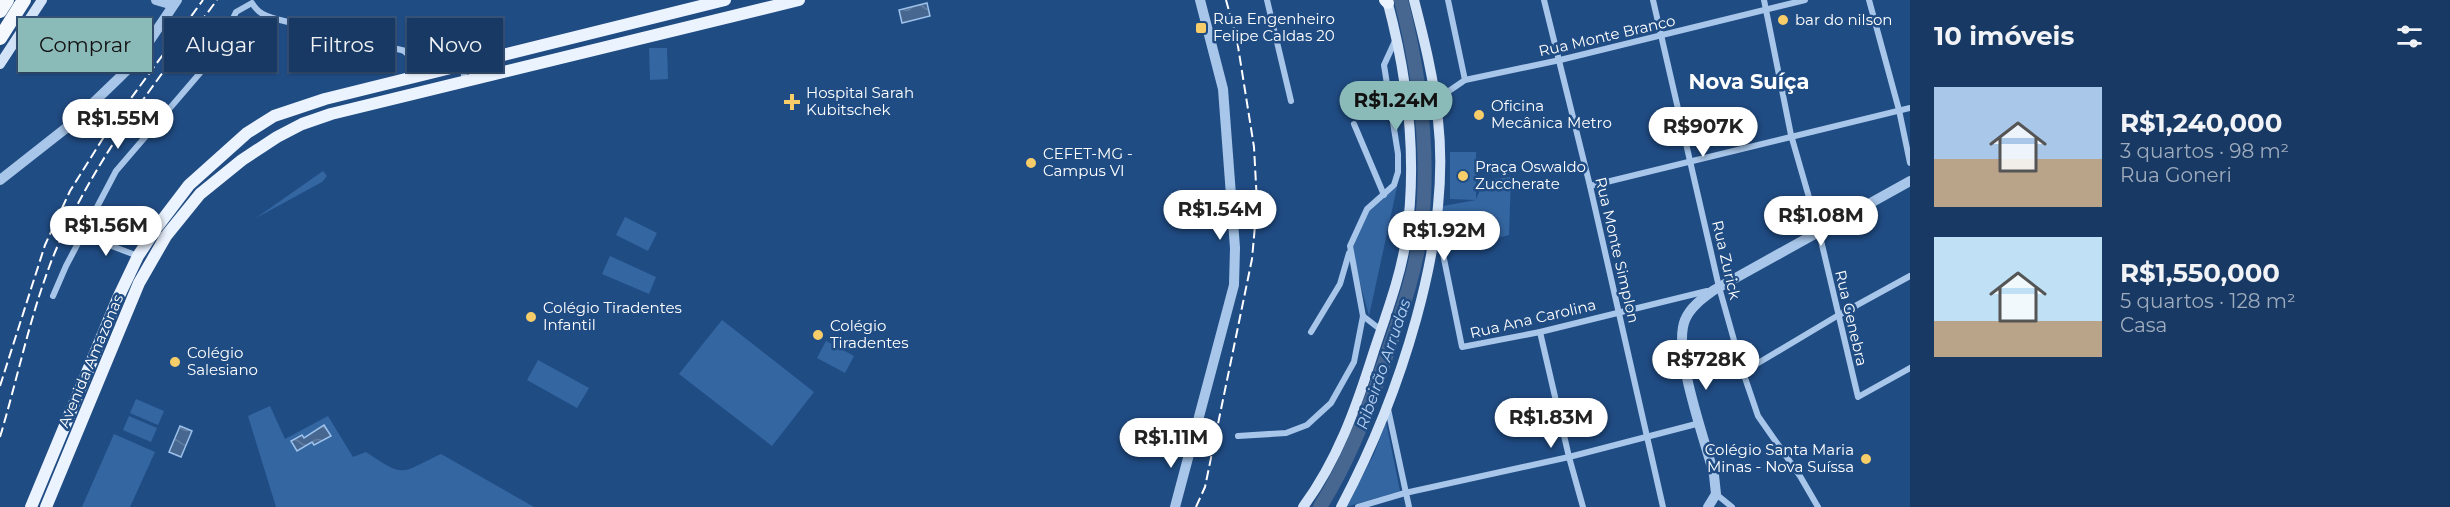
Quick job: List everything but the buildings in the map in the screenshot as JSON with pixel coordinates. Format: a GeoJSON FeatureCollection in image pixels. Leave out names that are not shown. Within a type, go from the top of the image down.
{"type":"FeatureCollection","features":[{"type":"Feature","properties":{"kind":"highway"},"geometry":{"type":"LineString","coordinates":[[0,11],[7,0]]}},
{"type":"Feature","properties":{"kind":"highway"},"geometry":{"type":"LineString","coordinates":[[0,38],[24,0]]}},
{"type":"Feature","properties":{"kind":"main road"},"geometry":{"type":"LineString","coordinates":[[0,64],[42,0]]}},
{"type":"Feature","properties":{"kind":"main road","name":"Avenida Amazonas"},"geometry":{"type":"LineString","coordinates":[[503,55],[724,0]]}},
{"type":"Feature","properties":{"kind":"main road","name":"Avenida Amazonas"},"geometry":{"type":"LineString","coordinates":[[46,507],[139,283],[166,236],[200,194],[242,160],[302,124],[331,114],[799,0]]}},
{"type":"Feature","properties":{"kind":"main road"},"geometry":{"type":"LineString","coordinates":[[1341,507],[1388,409],[1414,321],[1435,237],[1438,207],[1438,121],[1423,34],[1414,0]]}},
{"type":"Feature","properties":{"kind":"main road"},"geometry":{"type":"LineString","coordinates":[[1303,507],[1332,462],[1360,397],[1399,271],[1406,239],[1411,153],[1410,113],[1408,92],[1387,1]]}},
{"type":"Feature","properties":{"kind":"main road","name":"Avenida Amazonas"},"geometry":{"type":"LineString","coordinates":[[31,507],[118,298],[138,256],[189,185],[247,133],[274,117],[315,102],[434,72]]}},
{"type":"Feature","properties":{"kind":"street"},"geometry":{"type":"LineString","coordinates":[[0,180],[70,124],[136,61],[175,2],[156,0]]}},
{"type":"Feature","properties":{"kind":"street"},"geometry":{"type":"LineString","coordinates":[[1175,507],[1234,285],[1235,248],[1223,89],[1200,0]]}},
{"type":"Feature","properties":{"kind":"street"},"geometry":{"type":"LineString","coordinates":[[1267,0],[1291,101]]}},
{"type":"Feature","properties":{"kind":"street"},"geometry":{"type":"LineString","coordinates":[[1448,0],[1465,80]]}},
{"type":"Feature","properties":{"kind":"street","name":"Rua Monte Simplon"},"geometry":{"type":"LineString","coordinates":[[1545,0],[1663,507]]}},
{"type":"Feature","properties":{"kind":"street","name":"Rua Zurick"},"geometry":{"type":"LineString","coordinates":[[1653,0],[1692,160],[1717,289],[1743,372],[1758,416],[1800,476],[1818,507]]}},
{"type":"Feature","properties":{"kind":"street","name":"Rua Genebra"},"geometry":{"type":"LineString","coordinates":[[1764,0],[1791,135],[1819,232],[1837,316],[1858,397],[1910,368]]}},
{"type":"Feature","properties":{"kind":"street","name":"Rua Monte Branco"},"geometry":{"type":"LineString","coordinates":[[1438,121],[1446,93],[1465,80],[1560,60],[1805,0]]}},
{"type":"Feature","properties":{"kind":"street"},"geometry":{"type":"LineString","coordinates":[[1869,0],[1899,110],[1910,163]]}},
{"type":"Feature","properties":{"kind":"street"},"geometry":{"type":"LineString","coordinates":[[53,296],[66,266],[116,171],[200,73],[222,42],[236,12],[252,3],[264,15],[276,19],[407,51]]}},
{"type":"Feature","properties":{"kind":"street"},"geometry":{"type":"LineString","coordinates":[[1311,332],[1340,284],[1350,246],[1366,209],[1394,185],[1398,172],[1398,154],[1383,65],[1396,37]]}},
{"type":"Feature","properties":{"kind":"street"},"geometry":{"type":"LineString","coordinates":[[401,49],[412,58],[418,76]]}},
{"type":"Feature","properties":{"kind":"street"},"geometry":{"type":"LineString","coordinates":[[463,72],[465,80]]}},
{"type":"Feature","properties":{"kind":"street"},"geometry":{"type":"LineString","coordinates":[[1590,186],[1791,135],[1910,108]]}},
{"type":"Feature","properties":{"kind":"street"},"geometry":{"type":"LineString","coordinates":[[1354,124],[1384,195]]}},
{"type":"Feature","properties":{"kind":"street"},"geometry":{"type":"LineString","coordinates":[[1708,507],[1716,494],[1714,475],[1683,356],[1682,331],[1689,311],[1717,289],[1910,181]]}},
{"type":"Feature","properties":{"kind":"street"},"geometry":{"type":"LineString","coordinates":[[83,235],[138,256]]}},
{"type":"Feature","properties":{"kind":"street","name":"Rua Ana Carolina"},"geometry":{"type":"LineString","coordinates":[[1435,237],[1443,254],[1462,347],[1540,332],[1618,311],[1717,289]]}},
{"type":"Feature","properties":{"kind":"street"},"geometry":{"type":"LineString","coordinates":[[1238,436],[1286,433],[1307,425],[1331,403],[1354,362],[1363,316],[1350,246]]}},
{"type":"Feature","properties":{"kind":"street"},"geometry":{"type":"LineString","coordinates":[[1743,372],[1910,276]]}},
{"type":"Feature","properties":{"kind":"street"},"geometry":{"type":"LineString","coordinates":[[1363,316],[1381,330]]}},
{"type":"Feature","properties":{"kind":"street"},"geometry":{"type":"LineString","coordinates":[[1540,332],[1583,507]]}},
{"type":"Feature","properties":{"kind":"street"},"geometry":{"type":"LineString","coordinates":[[1388,409],[1409,507]]}},
{"type":"Feature","properties":{"kind":"street"},"geometry":{"type":"LineString","coordinates":[[1358,507],[1405,493],[1569,457],[1700,423]]}},
{"type":"Feature","properties":{"kind":"street"},"geometry":{"type":"LineString","coordinates":[[1716,494],[1731,507]]}},
{"type":"Feature","properties":{"kind":"shaded area"},"geometry":{"type":"Polygon","coordinates":[[[649,48],[667,48],[668,79],[650,80],[649,48]]]}},
{"type":"Feature","properties":{"kind":"shaded area","name":"Praça Oswaldo Zuccherate"},"geometry":{"type":"Polygon","coordinates":[[[1450,152],[1476,152],[1476,199],[1485,180],[1511,177],[1509,235],[1443,252],[1436,237],[1443,206],[1476,200],[1450,199],[1450,152]]]}},
{"type":"Feature","properties":{"kind":"shaded area"},"geometry":{"type":"Polygon","coordinates":[[[323,171],[327,176],[322,182],[256,218],[323,171]]]}},
{"type":"Feature","properties":{"kind":"shaded area"},"geometry":{"type":"Polygon","coordinates":[[[1397,187],[1369,316],[1350,246],[1367,209],[1397,187]]]}},
{"type":"Feature","properties":{"kind":"shaded area"},"geometry":{"type":"Polygon","coordinates":[[[625,217],[657,233],[648,251],[616,235],[625,217]]]}},
{"type":"Feature","properties":{"kind":"shaded area"},"geometry":{"type":"Polygon","coordinates":[[[610,256],[656,277],[649,294],[602,274],[610,256]]]}},
{"type":"Feature","properties":{"kind":"shaded area"},"geometry":{"type":"Polygon","coordinates":[[[722,320],[814,392],[772,446],[679,374],[722,320]]]}},
{"type":"Feature","properties":{"kind":"shaded area"},"geometry":{"type":"Polygon","coordinates":[[[826,341],[854,356],[845,373],[817,358],[826,341]]]}},
{"type":"Feature","properties":{"kind":"shaded area"},"geometry":{"type":"Polygon","coordinates":[[[538,360],[589,388],[577,408],[527,380],[538,360]]]}},
{"type":"Feature","properties":{"kind":"shaded area"},"geometry":{"type":"Polygon","coordinates":[[[136,399],[164,411],[158,425],[130,413],[136,399]]]}},
{"type":"Feature","properties":{"kind":"shaded area"},"geometry":{"type":"Polygon","coordinates":[[[270,406],[285,439],[328,416],[353,457],[366,452],[396,470],[403,470],[418,466],[441,454],[534,507],[276,507],[248,416],[270,406]]]}},
{"type":"Feature","properties":{"kind":"shaded area"},"geometry":{"type":"Polygon","coordinates":[[[129,416],[157,428],[151,442],[123,430],[129,416]]]}},
{"type":"Feature","properties":{"kind":"shaded area"},"geometry":{"type":"Polygon","coordinates":[[[1386,422],[1400,491],[1346,507],[1374,454],[1386,422]]]}},
{"type":"Feature","properties":{"kind":"shaded area"},"geometry":{"type":"Polygon","coordinates":[[[114,434],[155,452],[130,507],[82,507],[114,434]]]}},
{"type":"Feature","properties":{"kind":"water"},"geometry":{"type":"Polygon","coordinates":[[[927,3],[930,16],[902,23],[899,10],[927,3]]]}},
{"type":"Feature","properties":{"kind":"water"},"geometry":{"type":"Polygon","coordinates":[[[324,425],[331,436],[314,445],[312,442],[297,451],[291,441],[302,435],[304,438],[324,425]]]}},
{"type":"Feature","properties":{"kind":"water"},"geometry":{"type":"Polygon","coordinates":[[[180,426],[192,431],[181,457],[169,452],[180,426]]]}},
{"type":"Feature","properties":{"kind":"waterway","name":"Ribeirão Arrudas"},"geometry":{"type":"LineString","coordinates":[[1320,507],[1348,456],[1370,403],[1405,299],[1415,265],[1421,230],[1425,172],[1422,114],[1414,57],[1401,0]]}},
{"type":"Feature","properties":{"kind":"railway"},"geometry":{"type":"LineString","coordinates":[[0,386],[45,245],[70,191],[110,127],[203,0]]}},
{"type":"Feature","properties":{"kind":"railway"},"geometry":{"type":"LineString","coordinates":[[0,437],[38,301],[53,257],[69,222],[86,188],[127,123],[217,0]]}},
{"type":"Feature","properties":{"kind":"railway"},"geometry":{"type":"LineString","coordinates":[[1196,507],[1205,487],[1252,259],[1257,203],[1254,147],[1237,40],[1226,0]]}},
{"type":"Feature","properties":{"kind":"place","name":"bar do nilson"},"geometry":{"type":"Point","coordinates":[1783,20]}},
{"type":"Feature","properties":{"kind":"place","name":"Rua Engenheiro Felipe Caldas 20"},"geometry":{"type":"Point","coordinates":[1201,28]}},
{"type":"Feature","properties":{"kind":"place","name":"Hospital Sarah Kubitschek"},"geometry":{"type":"Point","coordinates":[792,102]}},
{"type":"Feature","properties":{"kind":"place","name":"Oficina Mecânica Metro"},"geometry":{"type":"Point","coordinates":[1479,115]}},
{"type":"Feature","properties":{"kind":"place","name":"CEFET-MG - Campus VI"},"geometry":{"type":"Point","coordinates":[1031,163]}},
{"type":"Feature","properties":{"kind":"place","name":"Praça Oswaldo Zuccherate"},"geometry":{"type":"Point","coordinates":[1463,176]}},
{"type":"Feature","properties":{"kind":"place","name":"Colégio Tiradentes Infantil"},"geometry":{"type":"Point","coordinates":[531,317]}},
{"type":"Feature","properties":{"kind":"place","name":"Colégio Tiradentes"},"geometry":{"type":"Point","coordinates":[818,335]}},
{"type":"Feature","properties":{"kind":"place","name":"Colégio Salesiano"},"geometry":{"type":"Point","coordinates":[175,362]}},
{"type":"Feature","properties":{"kind":"place","name":"Colégio Santa Maria Minas - Nova Suíssa"},"geometry":{"type":"Point","coordinates":[1866,459]}},
{"type":"Feature","properties":{"kind":"district","name":"Nova Suíça"},"geometry":{"type":"Point","coordinates":[1749,82]}}]}
